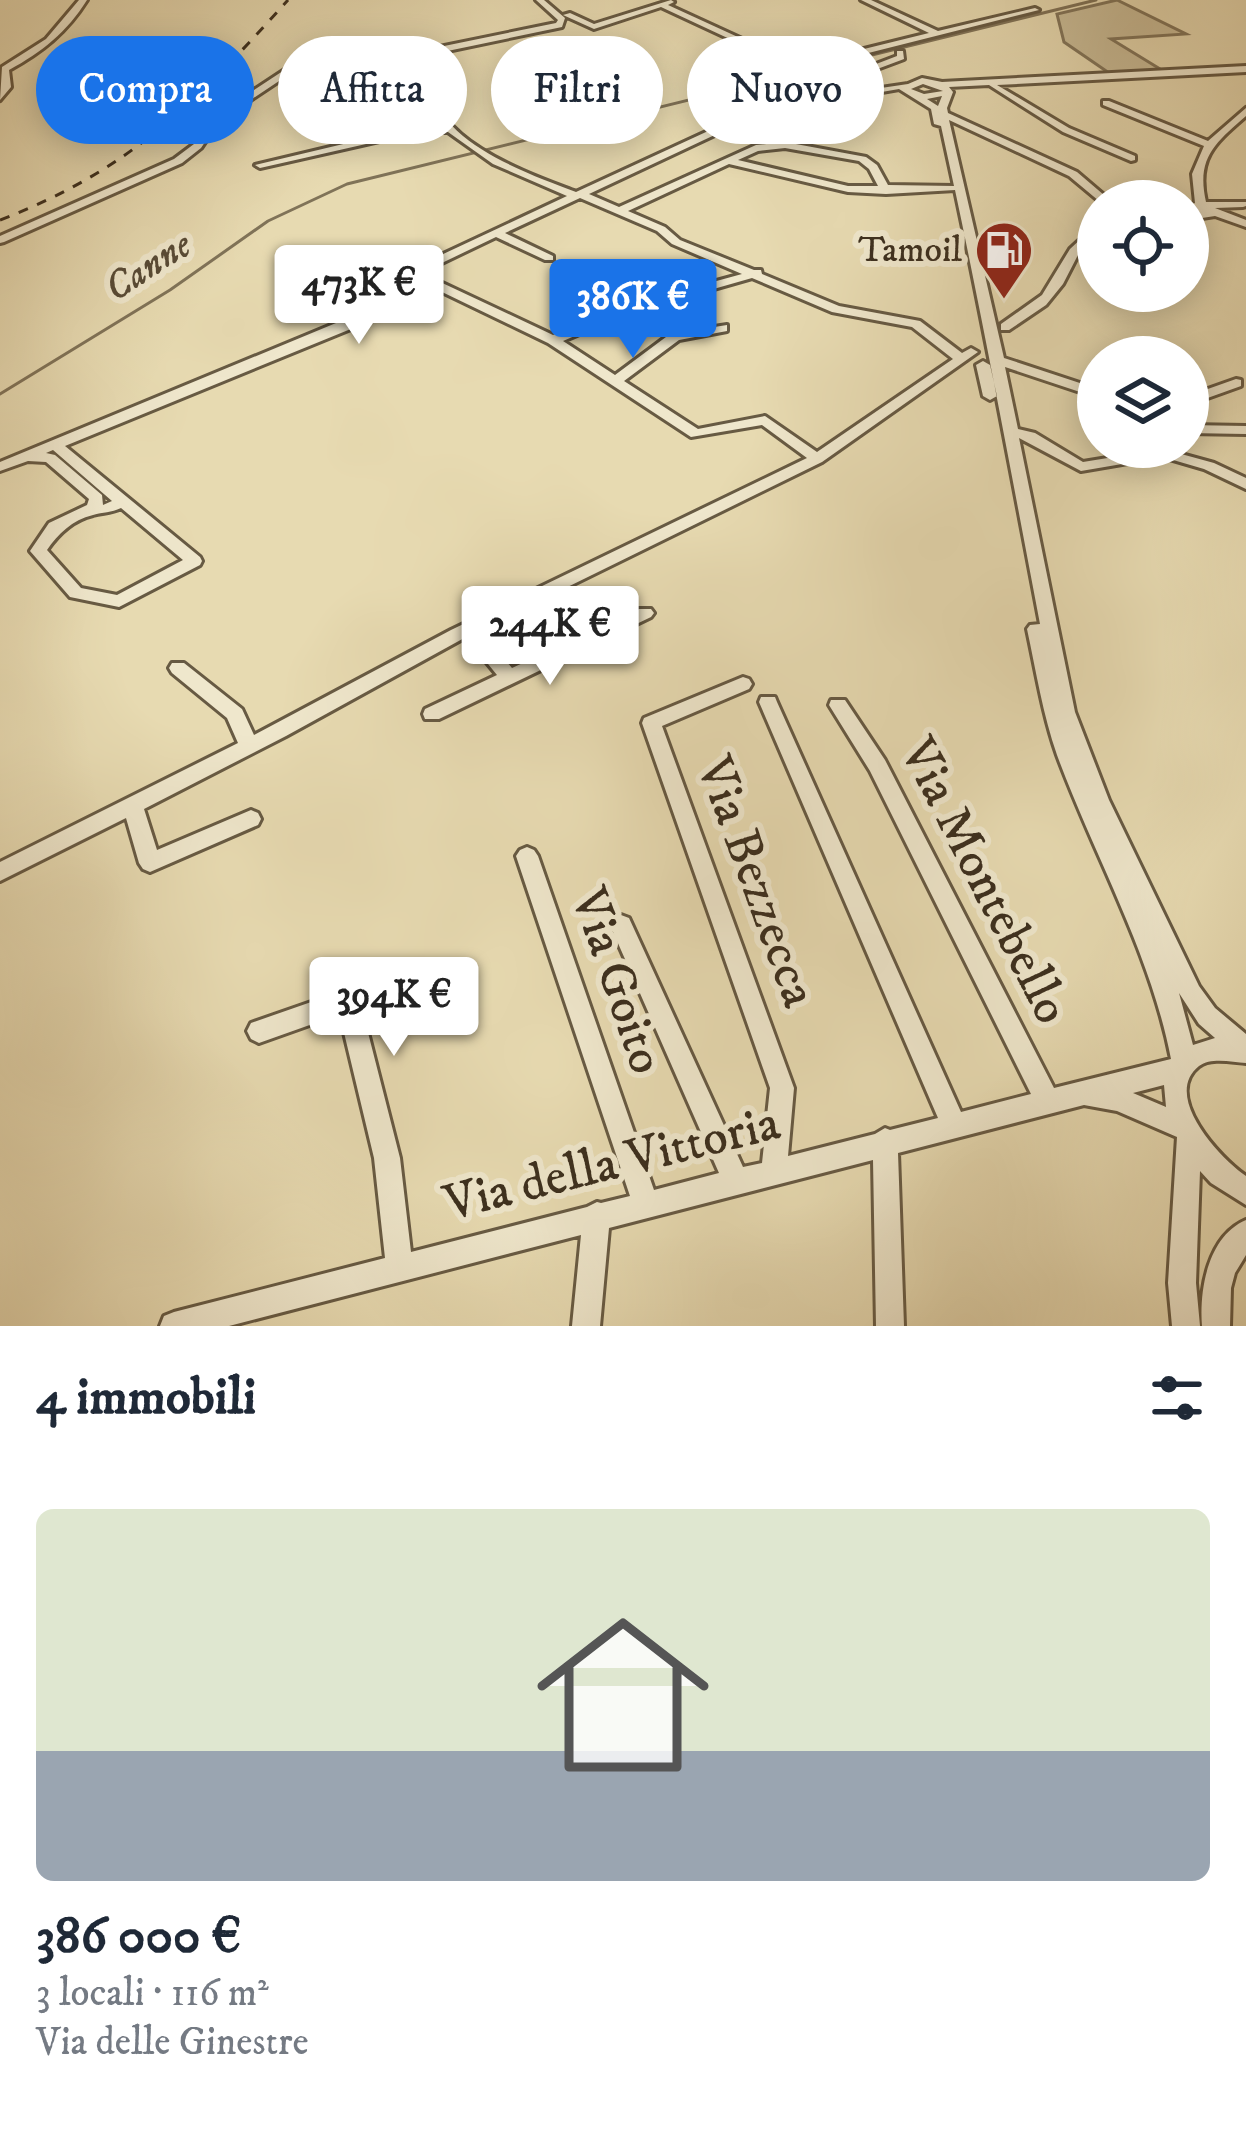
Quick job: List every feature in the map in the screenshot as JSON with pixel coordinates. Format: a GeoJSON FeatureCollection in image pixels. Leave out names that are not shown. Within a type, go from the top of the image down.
{"type":"FeatureCollection","features":[{"type":"Feature","properties":{"kind":"street"},"geometry":{"type":"LineString","coordinates":[[0,97],[7,87],[5,69],[52,40],[69,24],[83,0]]}},
{"type":"Feature","properties":{"kind":"street"},"geometry":{"type":"LineString","coordinates":[[540,0],[561,16],[594,27],[675,0]]}},
{"type":"Feature","properties":{"kind":"street"},"geometry":{"type":"LineString","coordinates":[[865,0],[937,34]]}},
{"type":"Feature","properties":{"kind":"street"},"geometry":{"type":"LineString","coordinates":[[662,4],[795,68],[1035,10]]}},
{"type":"Feature","properties":{"kind":"street"},"geometry":{"type":"LineString","coordinates":[[881,8],[902,5],[953,30]]}},
{"type":"Feature","properties":{"kind":"street"},"geometry":{"type":"LineString","coordinates":[[467,46],[549,28],[561,16]]}},
{"type":"Feature","properties":{"kind":"street"},"geometry":{"type":"LineString","coordinates":[[885,47],[949,89]]}},
{"type":"Feature","properties":{"kind":"street"},"geometry":{"type":"LineString","coordinates":[[884,62],[900,55]]}},
{"type":"Feature","properties":{"kind":"street"},"geometry":{"type":"LineString","coordinates":[[884,88],[949,89],[1246,70]]}},
{"type":"Feature","properties":{"kind":"street"},"geometry":{"type":"LineString","coordinates":[[884,98],[949,89],[1246,70]]}},
{"type":"Feature","properties":{"kind":"street"},"geometry":{"type":"LineString","coordinates":[[0,240],[178,161],[198,146],[216,118],[278,78]]}},
{"type":"Feature","properties":{"kind":"street"},"geometry":{"type":"LineString","coordinates":[[905,85],[903,89],[939,111],[1080,180]]}},
{"type":"Feature","properties":{"kind":"street"},"geometry":{"type":"LineString","coordinates":[[994,86],[1066,130],[1131,158]]}},
{"type":"Feature","properties":{"kind":"street"},"geometry":{"type":"LineString","coordinates":[[949,89],[939,111],[951,188],[1052,711],[1085,801],[1176,1009],[1183,1067],[1175,1085],[1185,1133],[1181,1283],[1186,1326]]}},
{"type":"Feature","properties":{"kind":"street"},"geometry":{"type":"LineString","coordinates":[[1106,103],[1209,145]]}},
{"type":"Feature","properties":{"kind":"street"},"geometry":{"type":"LineString","coordinates":[[939,111],[982,350],[1010,432],[1066,712],[1080,754],[1191,994],[1246,1050]]}},
{"type":"Feature","properties":{"kind":"street"},"geometry":{"type":"LineString","coordinates":[[1196,180],[1195,172],[1209,145],[1246,111]]}},
{"type":"Feature","properties":{"kind":"street"},"geometry":{"type":"LineString","coordinates":[[467,141],[490,158],[836,309],[922,326],[1077,386]]}},
{"type":"Feature","properties":{"kind":"street"},"geometry":{"type":"LineString","coordinates":[[260,165],[353,144]]}},
{"type":"Feature","properties":{"kind":"street"},"geometry":{"type":"LineString","coordinates":[[0,467],[311,335],[418,276],[689,144]]}},
{"type":"Feature","properties":{"kind":"street"},"geometry":{"type":"LineString","coordinates":[[348,316],[428,265],[694,144]]}},
{"type":"Feature","properties":{"kind":"street"},"geometry":{"type":"LineString","coordinates":[[751,144],[756,148]]}},
{"type":"Feature","properties":{"kind":"street"},"geometry":{"type":"LineString","coordinates":[[620,211],[756,148],[785,146],[862,159],[873,167],[886,191]]}},
{"type":"Feature","properties":{"kind":"street"},"geometry":{"type":"LineString","coordinates":[[728,161],[848,189],[951,188]]}},
{"type":"Feature","properties":{"kind":"street"},"geometry":{"type":"LineString","coordinates":[[1209,209],[1244,204]]}},
{"type":"Feature","properties":{"kind":"street"},"geometry":{"type":"LineString","coordinates":[[1209,212],[1246,224]]}},
{"type":"Feature","properties":{"kind":"street"},"geometry":{"type":"LineString","coordinates":[[500,235],[549,258]]}},
{"type":"Feature","properties":{"kind":"street"},"geometry":{"type":"LineString","coordinates":[[0,872],[470,628],[817,459],[982,350],[1050,295],[1062,266],[1077,249]]}},
{"type":"Feature","properties":{"kind":"street"},"geometry":{"type":"LineString","coordinates":[[553,340],[622,311],[757,273]]}},
{"type":"Feature","properties":{"kind":"street"},"geometry":{"type":"LineString","coordinates":[[418,276],[553,340],[696,434],[765,420],[817,459]]}},
{"type":"Feature","properties":{"kind":"street"},"geometry":{"type":"LineString","coordinates":[[616,380],[675,337],[723,328]]}},
{"type":"Feature","properties":{"kind":"street"},"geometry":{"type":"LineString","coordinates":[[1209,393],[1236,383]]}},
{"type":"Feature","properties":{"kind":"street"},"geometry":{"type":"LineString","coordinates":[[1209,429],[1246,430]]}},
{"type":"Feature","properties":{"kind":"street"},"geometry":{"type":"LineString","coordinates":[[1010,432],[1030,436],[1081,467],[1163,453],[1209,466],[1246,484]]}},
{"type":"Feature","properties":{"kind":"street"},"geometry":{"type":"LineString","coordinates":[[55,445],[124,501],[194,561],[118,601],[76,593],[38,551],[55,527],[94,508],[105,510],[124,501]]}},
{"type":"Feature","properties":{"kind":"street"},"geometry":{"type":"LineString","coordinates":[[27,456],[50,458],[97,498],[94,508]]}},
{"type":"Feature","properties":{"kind":"street"},"geometry":{"type":"LineString","coordinates":[[432,714],[644,613]]}},
{"type":"Feature","properties":{"kind":"street"},"geometry":{"type":"LineString","coordinates":[[470,628],[509,677]]}},
{"type":"Feature","properties":{"kind":"street"},"geometry":{"type":"LineString","coordinates":[[178,668],[235,714],[248,746]]}},
{"type":"Feature","properties":{"kind":"street","name":"Via Bezzecca"},"geometry":{"type":"LineString","coordinates":[[743,684],[651,723],[782,1088],[774,1169]]}},
{"type":"Feature","properties":{"kind":"street"},"geometry":{"type":"LineString","coordinates":[[769,702],[953,1124]]}},
{"type":"Feature","properties":{"kind":"street","name":"Via Montebello"},"geometry":{"type":"LineString","coordinates":[[838,705],[878,766],[1059,1096]]}},
{"type":"Feature","properties":{"kind":"street"},"geometry":{"type":"LineString","coordinates":[[132,803],[150,863],[251,819]]}},
{"type":"Feature","properties":{"kind":"street"},"geometry":{"type":"LineString","coordinates":[[0,862],[54,841]]}},
{"type":"Feature","properties":{"kind":"street","name":"Via Goito"},"geometry":{"type":"LineString","coordinates":[[527,856],[645,1202]]}},
{"type":"Feature","properties":{"kind":"street"},"geometry":{"type":"LineString","coordinates":[[621,926],[735,1180]]}},
{"type":"Feature","properties":{"kind":"street"},"geometry":{"type":"LineString","coordinates":[[259,1030],[324,1006],[337,1004],[351,1013],[387,1158],[399,1265]]}},
{"type":"Feature","properties":{"kind":"street","name":"Via della Vittoria"},"geometry":{"type":"LineString","coordinates":[[174,1326],[1183,1067],[1212,1049],[1246,1050]]}},
{"type":"Feature","properties":{"kind":"street","name":"Via della Vittoria"},"geometry":{"type":"LineString","coordinates":[[1059,1096],[1118,1099],[1185,1133]]}},
{"type":"Feature","properties":{"kind":"street"},"geometry":{"type":"LineString","coordinates":[[1185,1133],[1206,1164],[1246,1192]]}},
{"type":"Feature","properties":{"kind":"street"},"geometry":{"type":"LineString","coordinates":[[885,1141],[890,1326]]}},
{"type":"Feature","properties":{"kind":"street"},"geometry":{"type":"LineString","coordinates":[[586,1326],[597,1214]]}},
{"type":"Feature","properties":{"kind":"street"},"geometry":{"type":"LineString","coordinates":[[1216,1326],[1213,1294],[1225,1261],[1246,1234]]}},
{"type":"Feature","properties":{"kind":"shaded area"},"geometry":{"type":"Polygon","coordinates":[[[1117,0],[1186,34],[1111,39],[1165,72],[1112,75],[1064,42],[1057,14],[1117,0]]]}},
{"type":"Feature","properties":{"kind":"waterway","name":"Canne"},"geometry":{"type":"LineString","coordinates":[[0,394],[170,290],[268,221],[347,184],[1096,0]]}},
{"type":"Feature","properties":{"kind":"railway"},"geometry":{"type":"LineString","coordinates":[[0,220],[87,179],[159,130],[288,0]]}},
{"type":"Feature","properties":{"kind":"place","name":"Tamoil"},"geometry":{"type":"Point","coordinates":[1004,301]}}]}
